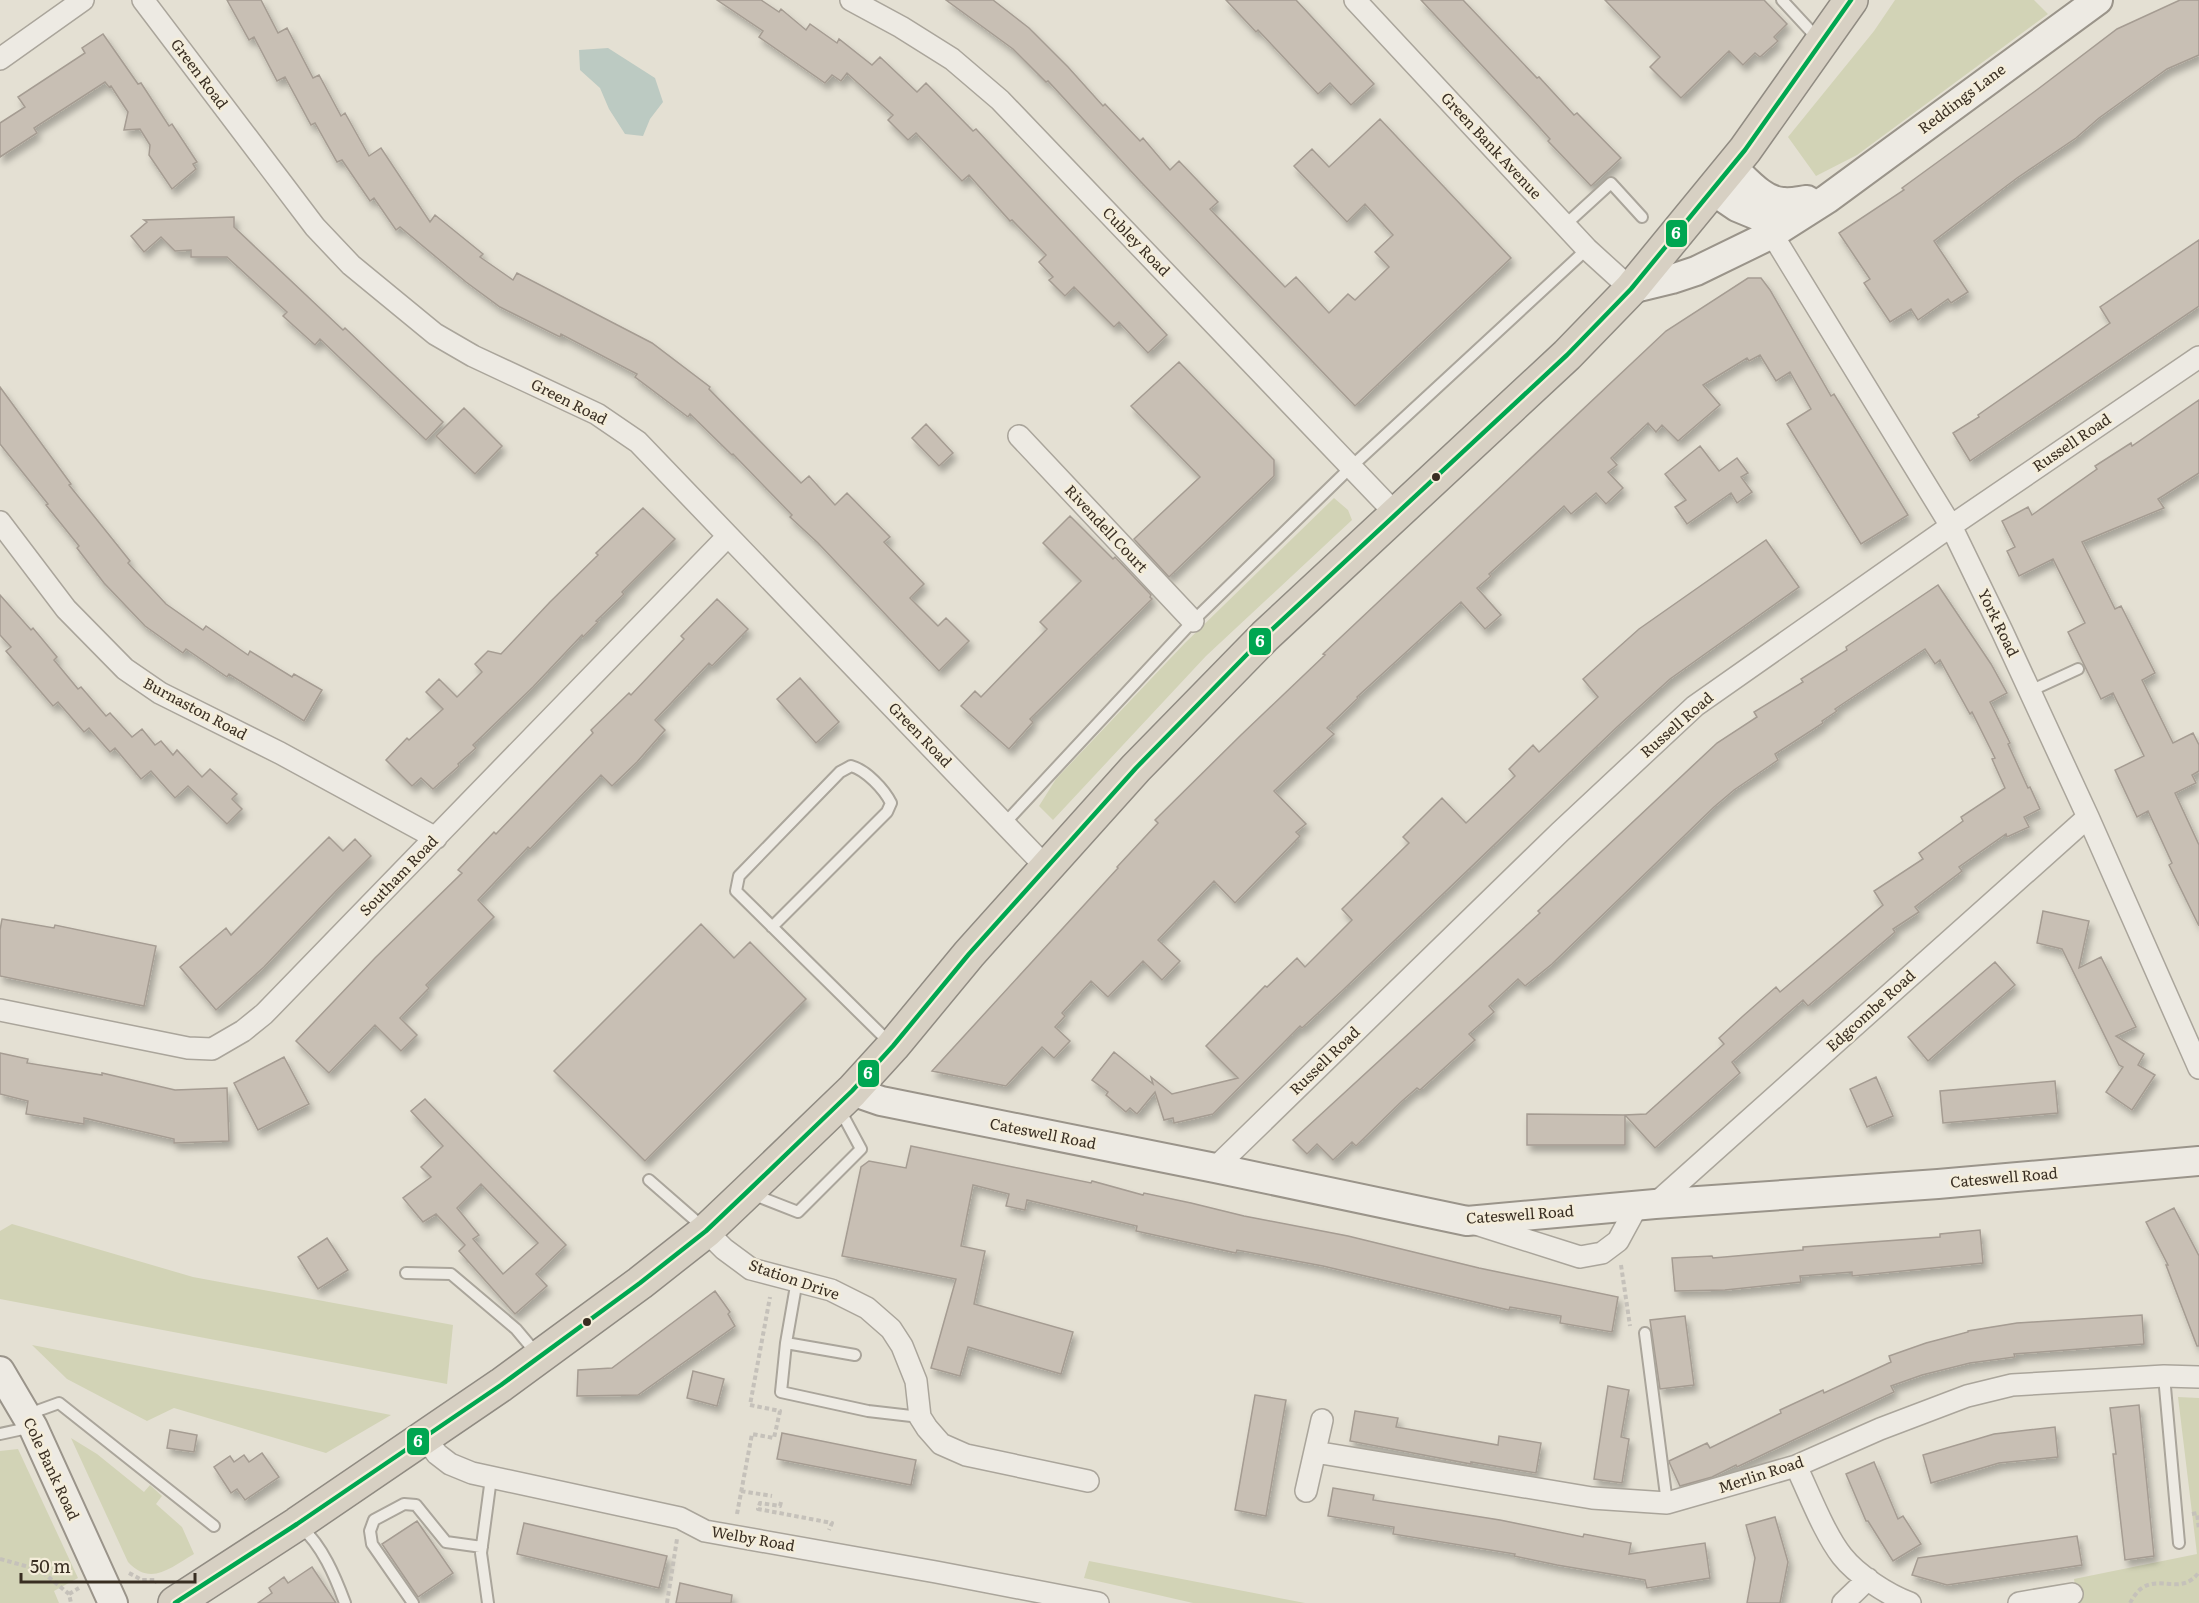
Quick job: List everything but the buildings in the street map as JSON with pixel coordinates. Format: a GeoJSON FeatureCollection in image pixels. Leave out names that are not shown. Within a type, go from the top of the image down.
{"type":"FeatureCollection","features":[{"type":"Feature","properties":{"kind":"highway"},"geometry":{"type":"LineString","coordinates":[[174,1603],[297,1524],[501,1385],[640,1283],[706,1231],[747,1192],[845,1098],[893,1046],[1046,866],[1136,768],[1265,636],[1567,355],[1631,289],[1722,179],[1851,0]]}},
{"type":"Feature","properties":{"kind":"street"},"geometry":{"type":"LineString","coordinates":[[0,59],[83,0]]}},
{"type":"Feature","properties":{"kind":"street","name":"Green Road"},"geometry":{"type":"LineString","coordinates":[[143,0],[315,227],[351,265],[435,334],[473,356],[597,414],[638,442],[1046,866]]}},
{"type":"Feature","properties":{"kind":"street","name":"Cubley Road"},"geometry":{"type":"LineString","coordinates":[[851,0],[901,27],[952,59],[1000,100],[1396,514]]}},
{"type":"Feature","properties":{"kind":"street","name":"Green Bank Avenue"},"geometry":{"type":"LineString","coordinates":[[1355,0],[1587,249],[1631,289]]}},
{"type":"Feature","properties":{"kind":"street","name":"Reddings Lane"},"geometry":{"type":"LineString","coordinates":[[1631,289],[1695,271],[1770,217],[1782,216],[1827,199],[2098,0]]}},
{"type":"Feature","properties":{"kind":"street"},"geometry":{"type":"LineString","coordinates":[[1722,179],[1737,207],[1770,217]]}},
{"type":"Feature","properties":{"kind":"street","name":"York Road"},"geometry":{"type":"LineString","coordinates":[[1770,217],[1951,526],[2088,817],[2199,1068]]}},
{"type":"Feature","properties":{"kind":"street","name":"Russell Road"},"geometry":{"type":"LineString","coordinates":[[1215,1168],[1560,832],[1695,706],[1951,526],[2199,357]]}},
{"type":"Feature","properties":{"kind":"street","name":"Rivendell Court"},"geometry":{"type":"LineString","coordinates":[[1019,436],[1193,621]]}},
{"type":"Feature","properties":{"kind":"street","name":"Burnaston Road"},"geometry":{"type":"LineString","coordinates":[[0,522],[66,609],[125,669],[160,693],[279,753],[436,838]]}},
{"type":"Feature","properties":{"kind":"street","name":"Southam Road"},"geometry":{"type":"LineString","coordinates":[[0,1010],[188,1048],[212,1049],[243,1031],[264,1014],[728,537]]}},
{"type":"Feature","properties":{"kind":"street","name":"Edgcombe Road"},"geometry":{"type":"LineString","coordinates":[[1467,1221],[1580,1257],[1602,1252],[1618,1241],[1646,1205],[2088,817]]}},
{"type":"Feature","properties":{"kind":"street","name":"Cateswell Road"},"geometry":{"type":"LineString","coordinates":[[845,1098],[881,1101],[1467,1221],[2199,1161]]}},
{"type":"Feature","properties":{"kind":"street","name":"Station Drive"},"geometry":{"type":"LineString","coordinates":[[706,1231],[724,1249],[751,1269],[831,1290],[867,1308],[891,1329],[902,1346],[916,1381],[920,1417]]}},
{"type":"Feature","properties":{"kind":"street","name":"Cole Bank Road"},"geometry":{"type":"LineString","coordinates":[[0,1371],[29,1421],[114,1603]]}},
{"type":"Feature","properties":{"kind":"street","name":"Merlin Road"},"geometry":{"type":"LineString","coordinates":[[1315,1452],[1592,1498],[1667,1503],[1796,1466],[1880,1429],[1967,1395],[2012,1385],[2164,1376],[2199,1377]]}},
{"type":"Feature","properties":{"kind":"street"},"geometry":{"type":"LineString","coordinates":[[920,1417],[941,1444],[966,1455],[1088,1481]]}},
{"type":"Feature","properties":{"kind":"street"},"geometry":{"type":"LineString","coordinates":[[1306,1491],[1322,1420]]}},
{"type":"Feature","properties":{"kind":"street","name":"Welby Road"},"geometry":{"type":"LineString","coordinates":[[429,1433],[437,1454],[450,1464],[491,1479],[680,1518],[705,1531],[1098,1603]]}},
{"type":"Feature","properties":{"kind":"street"},"geometry":{"type":"LineString","coordinates":[[1796,1466],[1843,1556],[1868,1580],[1910,1603]]}},
{"type":"Feature","properties":{"kind":"street"},"geometry":{"type":"LineString","coordinates":[[1843,1603],[1868,1580]]}},
{"type":"Feature","properties":{"kind":"street"},"geometry":{"type":"LineString","coordinates":[[2019,1603],[2072,1594]]}},
{"type":"Feature","properties":{"kind":"lane"},"geometry":{"type":"LineString","coordinates":[[1782,0],[1821,42]]}},
{"type":"Feature","properties":{"kind":"lane"},"geometry":{"type":"LineString","coordinates":[[1565,225],[1611,183],[1642,217]]}},
{"type":"Feature","properties":{"kind":"lane"},"geometry":{"type":"LineString","coordinates":[[1005,823],[1193,621],[1351,467],[1587,249]]}},
{"type":"Feature","properties":{"kind":"lane"},"geometry":{"type":"LineString","coordinates":[[2030,691],[2078,669]]}},
{"type":"Feature","properties":{"kind":"lane"},"geometry":{"type":"LineString","coordinates":[[771,927],[887,812],[891,803],[887,795],[859,768],[851,766],[840,772],[739,876],[736,891],[771,927],[893,1046]]}},
{"type":"Feature","properties":{"kind":"lane"},"geometry":{"type":"LineString","coordinates":[[747,1192],[798,1212],[861,1149],[845,1098]]}},
{"type":"Feature","properties":{"kind":"lane"},"geometry":{"type":"LineString","coordinates":[[649,1180],[706,1231]]}},
{"type":"Feature","properties":{"kind":"lane"},"geometry":{"type":"LineString","coordinates":[[406,1273],[451,1274],[516,1329],[540,1356]]}},
{"type":"Feature","properties":{"kind":"lane"},"geometry":{"type":"LineString","coordinates":[[797,1280],[786,1343],[781,1392],[868,1411],[920,1417]]}},
{"type":"Feature","properties":{"kind":"lane"},"geometry":{"type":"LineString","coordinates":[[1645,1333],[1667,1503]]}},
{"type":"Feature","properties":{"kind":"lane"},"geometry":{"type":"LineString","coordinates":[[786,1343],[855,1355]]}},
{"type":"Feature","properties":{"kind":"lane"},"geometry":{"type":"LineString","coordinates":[[2164,1376],[2179,1543]]}},
{"type":"Feature","properties":{"kind":"lane"},"geometry":{"type":"LineString","coordinates":[[0,1434],[29,1421],[59,1403],[214,1527]]}},
{"type":"Feature","properties":{"kind":"lane"},"geometry":{"type":"LineString","coordinates":[[489,1603],[482,1547],[491,1479]]}},
{"type":"Feature","properties":{"kind":"lane"},"geometry":{"type":"LineString","coordinates":[[413,1603],[372,1544],[370,1531],[374,1520],[404,1503],[416,1505],[446,1542],[482,1547]]}},
{"type":"Feature","properties":{"kind":"lane"},"geometry":{"type":"LineString","coordinates":[[297,1524],[312,1537],[323,1554],[345,1603]]}},
{"type":"Feature","properties":{"kind":"path"},"geometry":{"type":"LineString","coordinates":[[736,1519],[752,1434],[774,1438]]}},
{"type":"Feature","properties":{"kind":"path"},"geometry":{"type":"LineString","coordinates":[[741,1491],[772,1496]]}},
{"type":"Feature","properties":{"kind":"path"},"geometry":{"type":"LineString","coordinates":[[781,1502],[780,1506],[760,1503],[758,1509],[832,1523],[830,1531],[819,1529]]}},
{"type":"Feature","properties":{"kind":"path"},"geometry":{"type":"LineString","coordinates":[[667,1603],[680,1518]]}},
{"type":"Feature","properties":{"kind":"path"},"geometry":{"type":"LineString","coordinates":[[0,1559],[40,1570],[69,1594],[71,1603]]}},
{"type":"Feature","properties":{"kind":"path"},"geometry":{"type":"LineString","coordinates":[[2130,1603],[2143,1587],[2157,1584],[2180,1585],[2191,1582],[2199,1572]]}},
{"type":"Feature","properties":{"kind":"green space"},"geometry":{"type":"Polygon","coordinates":[[[1895,0],[2034,0],[2048,14],[1857,155],[1816,176],[1788,137],[1874,31],[1895,0]]]}},
{"type":"Feature","properties":{"kind":"green space"},"geometry":{"type":"Polygon","coordinates":[[[1334,498],[1348,510],[1352,520],[1206,656],[1053,820],[1039,806],[1056,779],[1185,643],[1334,498]]]}},
{"type":"Feature","properties":{"kind":"green space"},"geometry":{"type":"Polygon","coordinates":[[[12,1224],[193,1277],[453,1325],[447,1384],[0,1299],[0,1231],[12,1224]]]}},
{"type":"Feature","properties":{"kind":"green space"},"geometry":{"type":"Polygon","coordinates":[[[32,1345],[391,1415],[326,1453],[174,1408],[147,1421],[67,1379],[32,1345]]]}},
{"type":"Feature","properties":{"kind":"green space"},"geometry":{"type":"Polygon","coordinates":[[[2178,1397],[2199,1398],[2199,1603],[2077,1603],[2074,1579],[2197,1554],[2178,1397]]]}},
{"type":"Feature","properties":{"kind":"green space"},"geometry":{"type":"Polygon","coordinates":[[[71,1438],[97,1454],[144,1492],[150,1485],[162,1496],[156,1504],[182,1527],[194,1554],[169,1569],[153,1574],[136,1569],[128,1562],[71,1438]]]}},
{"type":"Feature","properties":{"kind":"green space"},"geometry":{"type":"Polygon","coordinates":[[[18,1449],[78,1578],[54,1591],[59,1603],[0,1603],[0,1451],[18,1449]]]}},
{"type":"Feature","properties":{"kind":"green space"},"geometry":{"type":"Polygon","coordinates":[[[1089,1561],[1305,1603],[1193,1603],[1084,1578],[1089,1561]]]}},
{"type":"Feature","properties":{"kind":"shaded area"},"geometry":{"type":"Polygon","coordinates":[[[608,48],[655,78],[663,102],[650,119],[643,136],[625,134],[609,109],[600,88],[580,70],[579,50],[608,48]]]}},
{"type":"Feature","properties":{"kind":"transit line","name":"6"},"geometry":{"type":"LineString","coordinates":[[175,1603],[297,1524],[501,1385],[640,1283],[706,1231],[747,1192],[852,1091],[893,1046],[969,954],[1136,768],[1265,636],[1567,355],[1631,289],[1745,150],[1851,0]]}}]}
